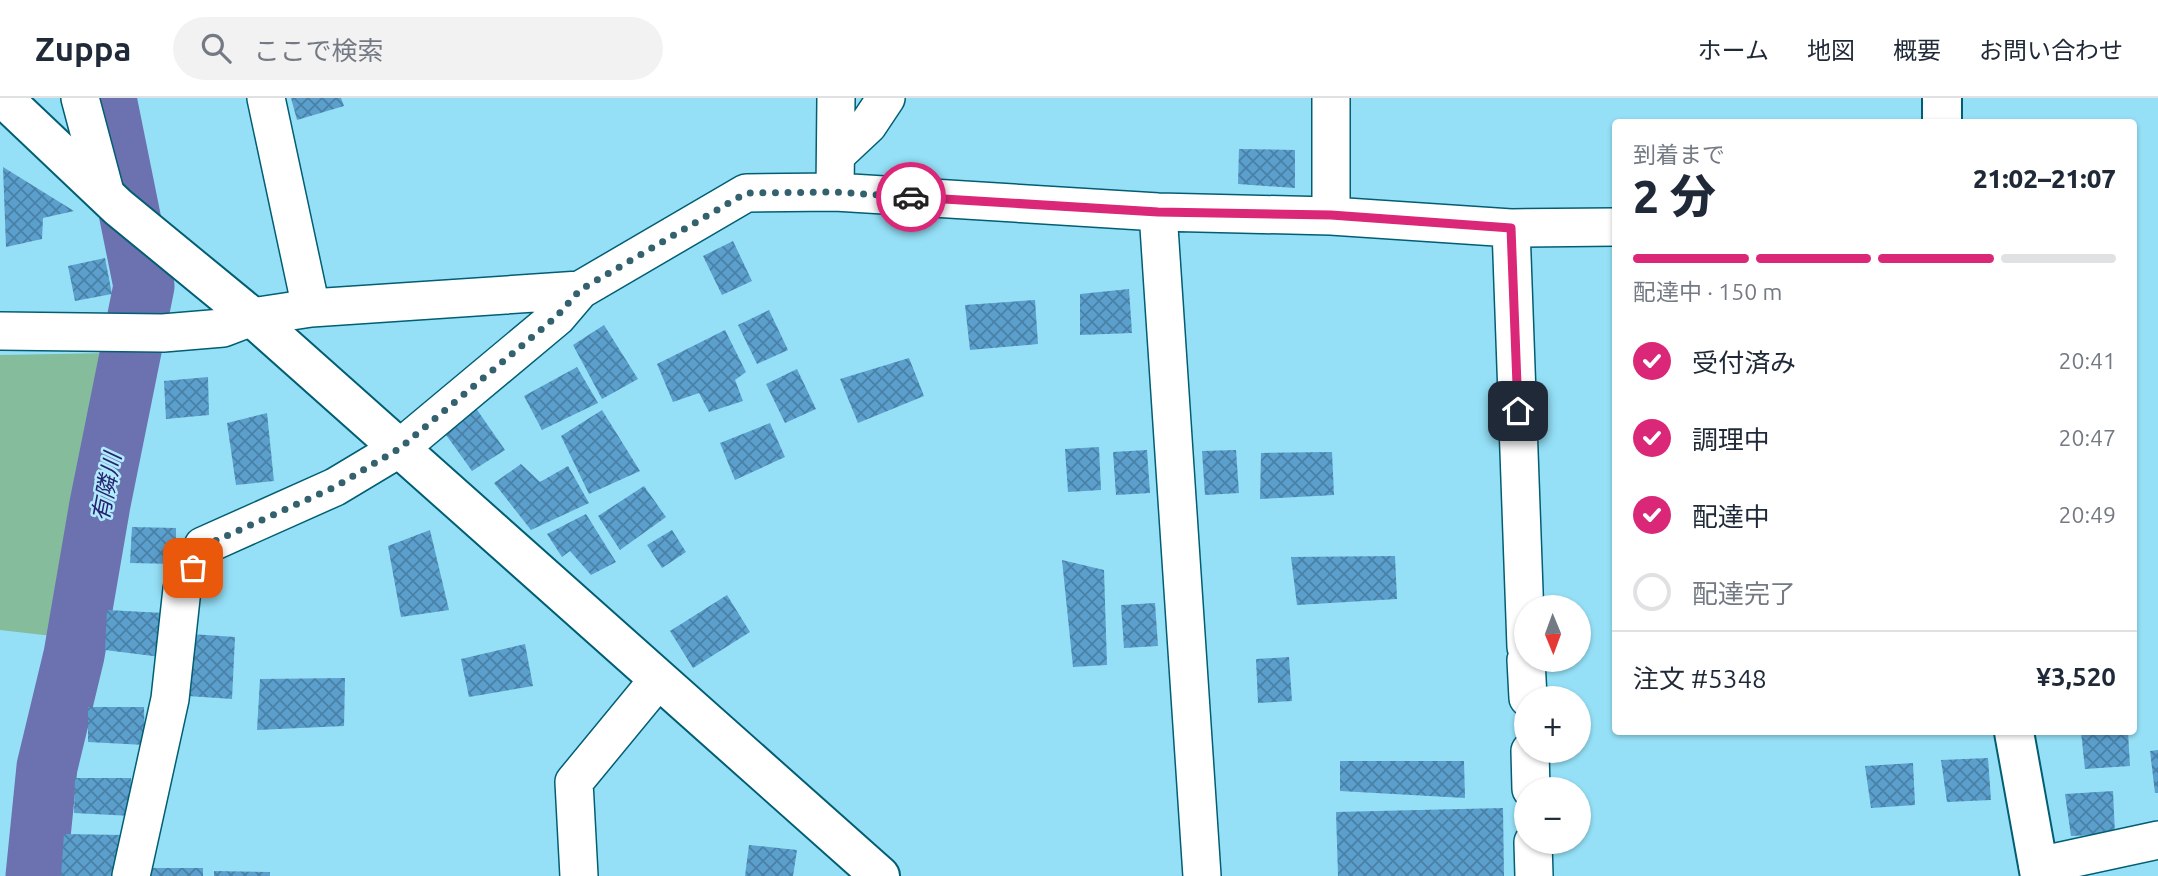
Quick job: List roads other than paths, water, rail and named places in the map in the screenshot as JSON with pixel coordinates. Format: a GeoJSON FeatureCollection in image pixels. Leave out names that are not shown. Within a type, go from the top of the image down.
{"type":"FeatureCollection","features":[{"type":"Feature","properties":{"kind":"street"},"geometry":{"type":"LineString","coordinates":[[3,98],[111,199],[252,317],[880,876]]}},
{"type":"Feature","properties":{"kind":"street"},"geometry":{"type":"LineString","coordinates":[[80,98],[111,199]]}},
{"type":"Feature","properties":{"kind":"street"},"geometry":{"type":"LineString","coordinates":[[266,98],[311,308]]}},
{"type":"Feature","properties":{"kind":"street"},"geometry":{"type":"LineString","coordinates":[[835,192],[836,98]]}},
{"type":"Feature","properties":{"kind":"street"},"geometry":{"type":"LineString","coordinates":[[836,155],[868,125],[886,98]]}},
{"type":"Feature","properties":{"kind":"street"},"geometry":{"type":"LineString","coordinates":[[1331,98],[1331,215]]}},
{"type":"Feature","properties":{"kind":"street"},"geometry":{"type":"LineString","coordinates":[[1942,98],[1942,119]]}},
{"type":"Feature","properties":{"kind":"street"},"geometry":{"type":"LineString","coordinates":[[131,876],[170,699],[182,589],[204,546],[335,487],[400,448],[556,317],[580,290],[746,193],[835,192],[1158,212],[1331,215],[1511,228],[1612,228]]}},
{"type":"Feature","properties":{"kind":"street"},"geometry":{"type":"LineString","coordinates":[[1158,212],[1202,876]]}},
{"type":"Feature","properties":{"kind":"street"},"geometry":{"type":"LineString","coordinates":[[1511,228],[1524,595]]}},
{"type":"Feature","properties":{"kind":"street"},"geometry":{"type":"LineString","coordinates":[[0,331],[163,333],[223,328],[252,317],[311,308],[580,290]]}},
{"type":"Feature","properties":{"kind":"street"},"geometry":{"type":"LineString","coordinates":[[579,876],[574,782],[658,680]]}},
{"type":"Feature","properties":{"kind":"street"},"geometry":{"type":"LineString","coordinates":[[2015,735],[2039,871],[2158,839]]}},
{"type":"Feature","properties":{"kind":"street"},"geometry":{"type":"LineString","coordinates":[[1533,854],[1534,876]]}},
{"type":"Feature","properties":{"kind":"waterway","name":"有隣川"},"geometry":{"type":"LineString","coordinates":[[36,876],[47,767],[74,655],[100,504],[144,286],[106,98]]}}]}
